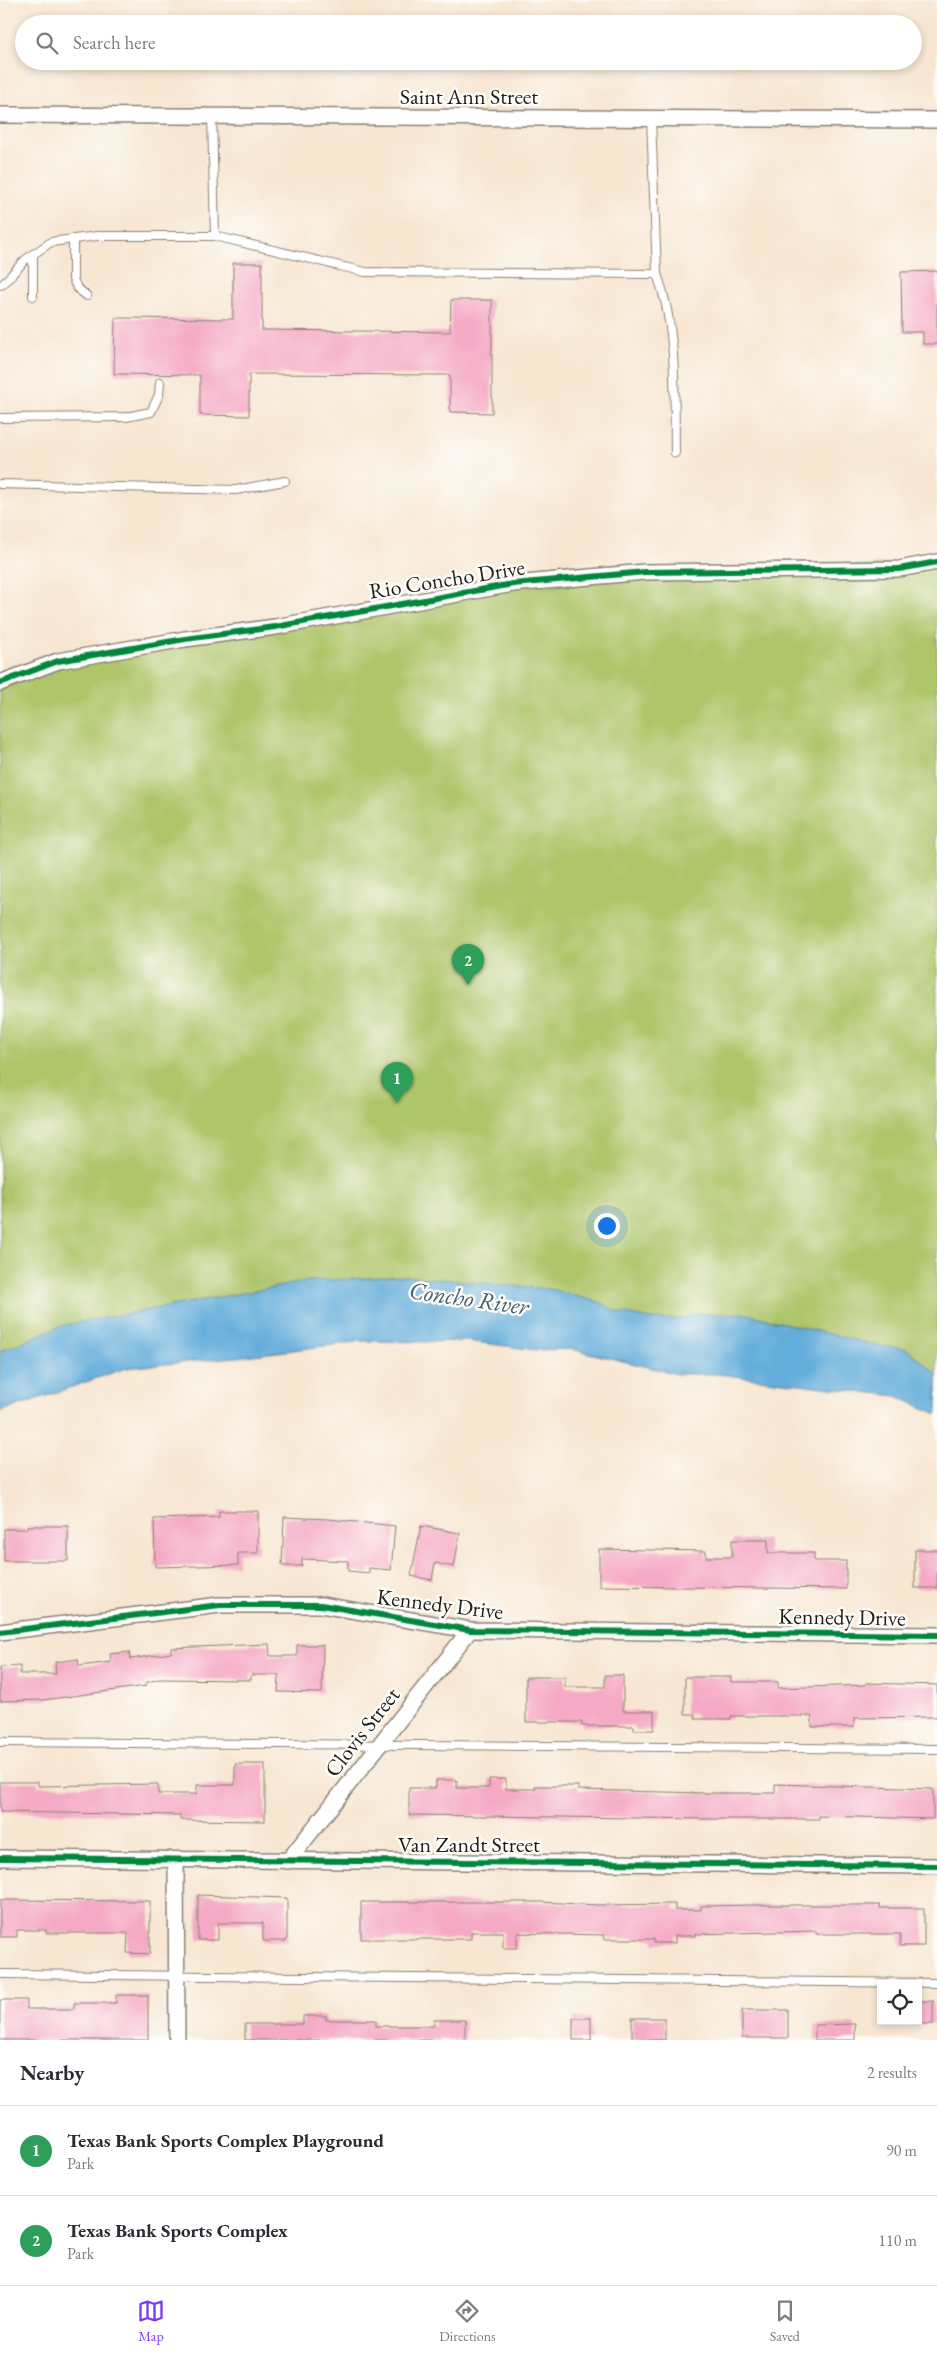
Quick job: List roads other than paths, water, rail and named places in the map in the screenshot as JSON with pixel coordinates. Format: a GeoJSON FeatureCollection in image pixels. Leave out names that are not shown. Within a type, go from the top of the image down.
{"type":"FeatureCollection","features":[{"type":"Feature","properties":{"kind":"street","name":"Saint Ann Street"},"geometry":{"type":"LineString","coordinates":[[0,115],[937,120]]}},
{"type":"Feature","properties":{"kind":"street","name":"Rio Concho Drive"},"geometry":{"type":"LineString","coordinates":[[0,683],[58,661],[185,639],[275,627],[513,584],[645,572],[899,569],[937,562]]}},
{"type":"Feature","properties":{"kind":"street","name":"Kennedy Drive"},"geometry":{"type":"LineString","coordinates":[[0,1632],[220,1605],[321,1605],[470,1630],[937,1635]]}},
{"type":"Feature","properties":{"kind":"street","name":"Clovis Street"},"geometry":{"type":"LineString","coordinates":[[288,1861],[470,1630]]}},
{"type":"Feature","properties":{"kind":"street","name":"Van Zandt Street"},"geometry":{"type":"LineString","coordinates":[[0,1858],[937,1866]]}},
{"type":"Feature","properties":{"kind":"street"},"geometry":{"type":"LineString","coordinates":[[176,1860],[177,2040]]}},
{"type":"Feature","properties":{"kind":"lane"},"geometry":{"type":"LineString","coordinates":[[212,116],[216,236]]}},
{"type":"Feature","properties":{"kind":"lane"},"geometry":{"type":"LineString","coordinates":[[652,118],[657,274],[665,295],[673,340],[675,453]]}},
{"type":"Feature","properties":{"kind":"lane"},"geometry":{"type":"LineString","coordinates":[[0,284],[3,284],[24,260],[51,242],[97,236],[216,236],[365,272],[657,274]]}},
{"type":"Feature","properties":{"kind":"lane"},"geometry":{"type":"LineString","coordinates":[[74,239],[73,279],[77,288],[88,296]]}},
{"type":"Feature","properties":{"kind":"lane"},"geometry":{"type":"LineString","coordinates":[[33,254],[33,296]]}},
{"type":"Feature","properties":{"kind":"lane"},"geometry":{"type":"LineString","coordinates":[[0,418],[126,417],[152,412],[159,395],[160,382]]}},
{"type":"Feature","properties":{"kind":"lane"},"geometry":{"type":"LineString","coordinates":[[0,484],[236,490],[285,481]]}},
{"type":"Feature","properties":{"kind":"lane"},"geometry":{"type":"LineString","coordinates":[[0,1742],[937,1749]]}},
{"type":"Feature","properties":{"kind":"lane"},"geometry":{"type":"LineString","coordinates":[[0,1974],[937,1983]]}},
{"type":"Feature","properties":{"kind":"water","name":"Concho River"},"geometry":{"type":"Polygon","coordinates":[[[405,1276],[550,1289],[602,1303],[618,1312],[651,1319],[680,1319],[697,1314],[743,1313],[879,1346],[907,1349],[937,1374],[937,1414],[896,1396],[718,1374],[677,1374],[572,1349],[536,1350],[467,1341],[363,1341],[247,1356],[126,1368],[0,1412],[0,1351],[64,1325],[309,1281],[405,1276]]]}},
{"type":"Feature","properties":{"kind":"place","name":"Texas Bank Sports Complex"},"geometry":{"type":"Point","coordinates":[468,985]}},
{"type":"Feature","properties":{"kind":"place","name":"Texas Bank Sports Complex Playground"},"geometry":{"type":"Point","coordinates":[397,1103]}}]}
